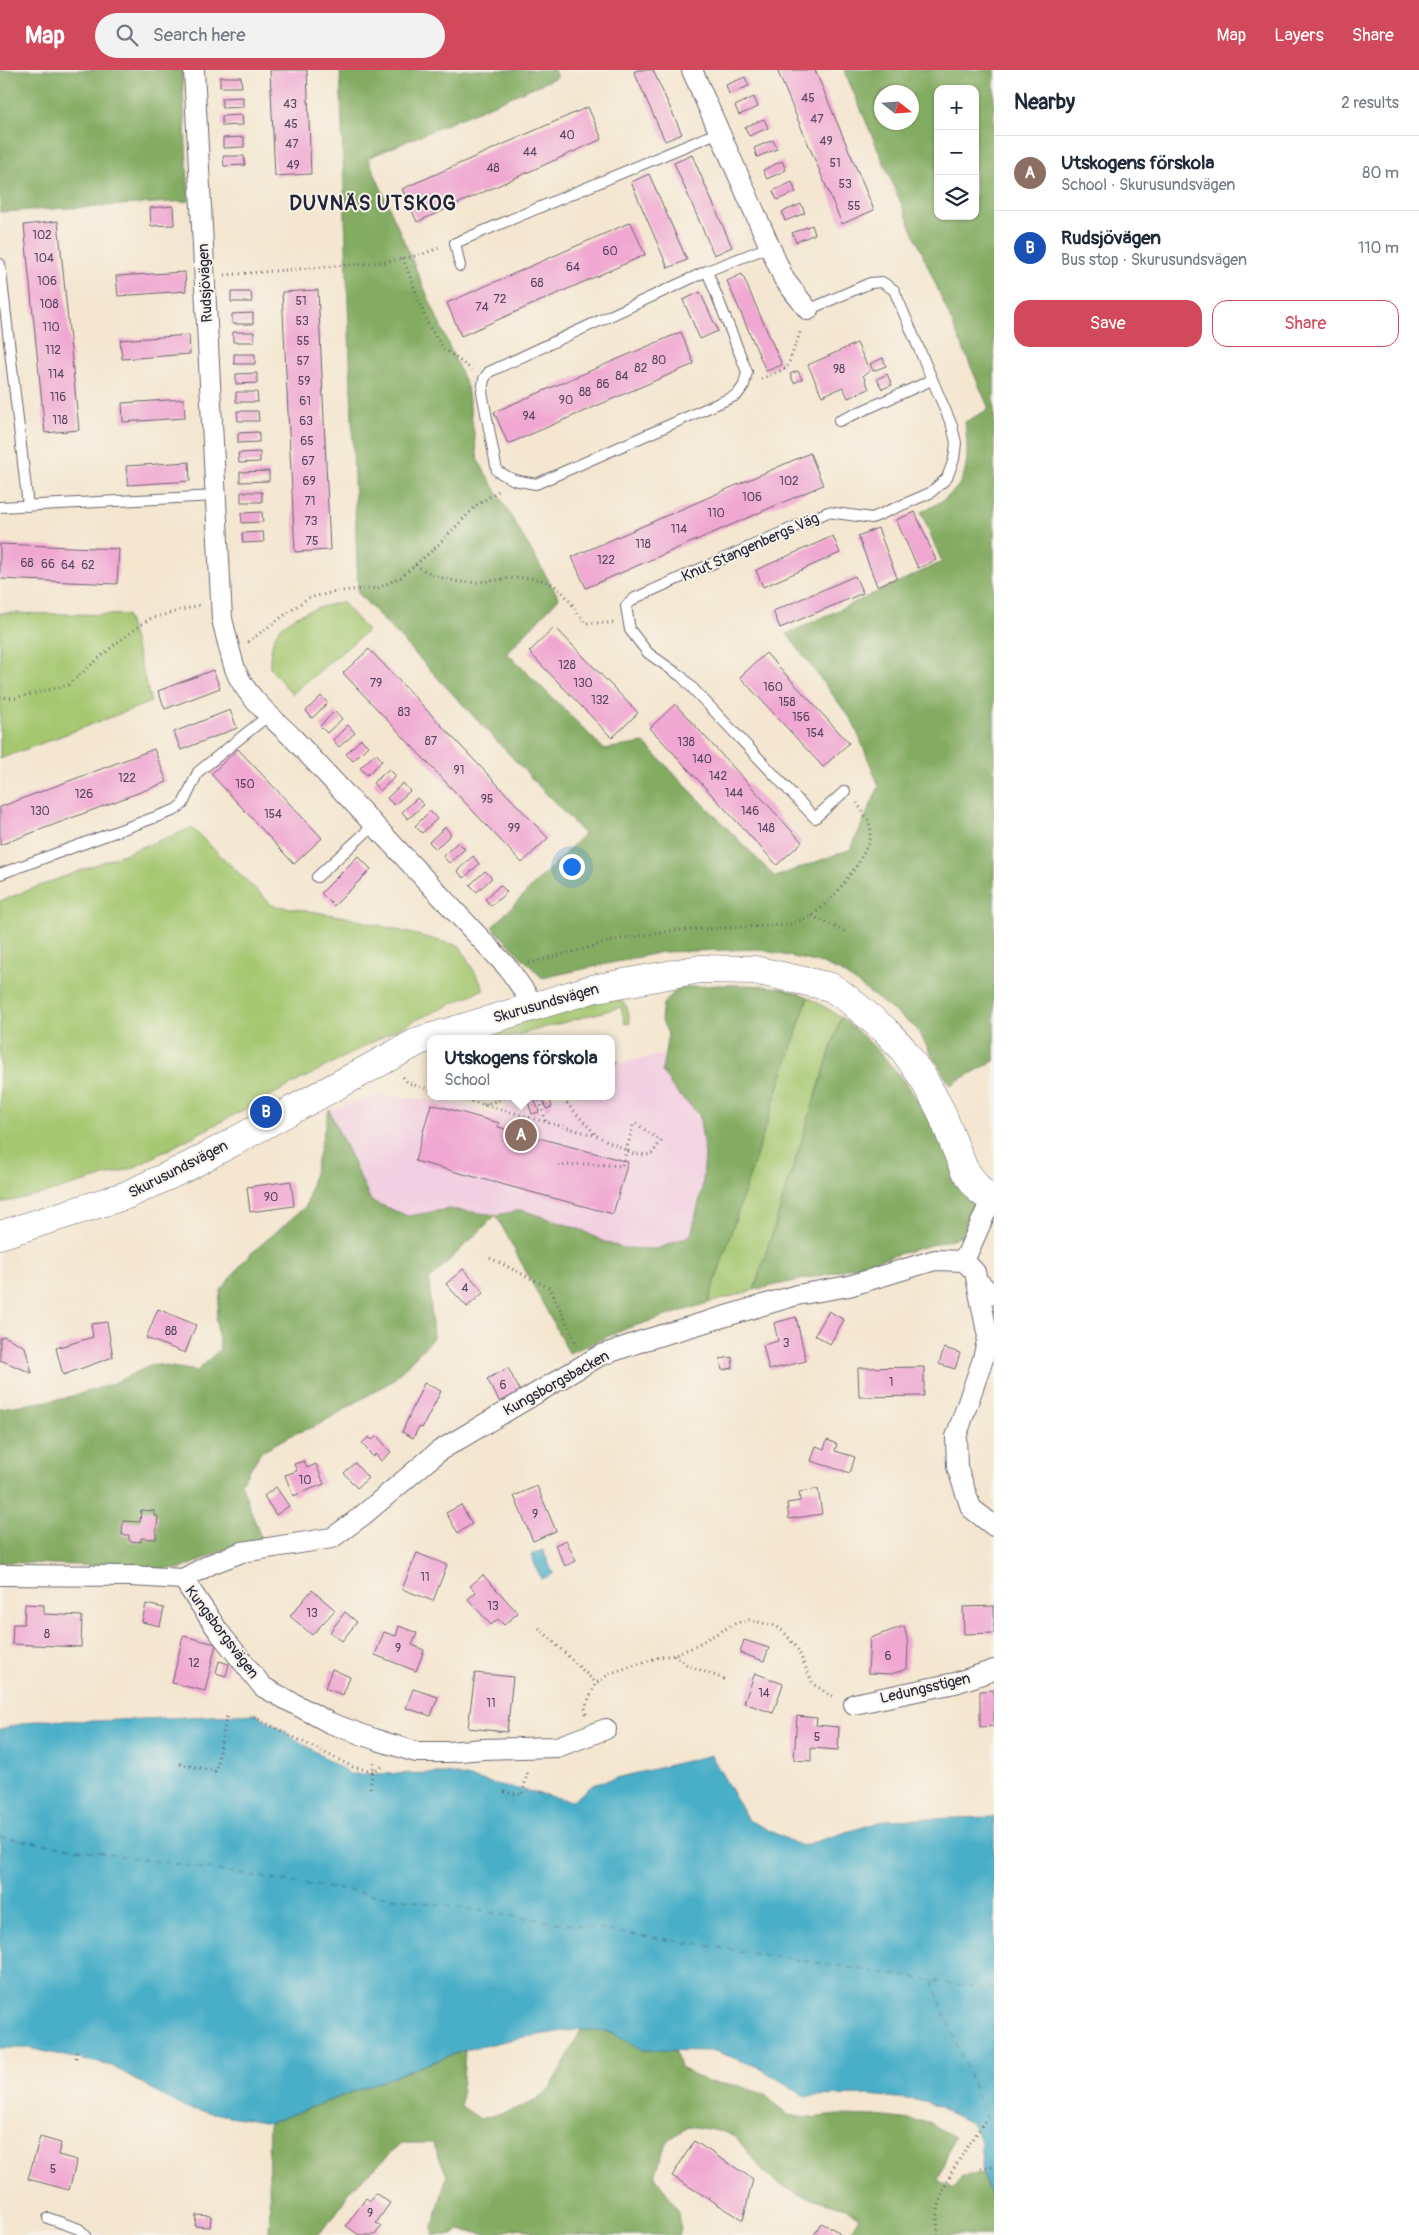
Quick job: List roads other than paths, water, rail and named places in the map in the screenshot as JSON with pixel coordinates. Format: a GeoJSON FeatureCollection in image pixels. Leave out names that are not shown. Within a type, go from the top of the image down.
{"type":"FeatureCollection","features":[{"type":"Feature","properties":{"kind":"street","name":"Rudsjövägen"},"geometry":{"type":"LineString","coordinates":[[194,70],[222,619],[236,670],[269,715],[375,824],[508,968],[534,1005]]}},
{"type":"Feature","properties":{"kind":"street"},"geometry":{"type":"LineString","coordinates":[[692,70],[784,280],[808,310]]}},
{"type":"Feature","properties":{"kind":"street","name":"Skurusundsvägen"},"geometry":{"type":"LineString","coordinates":[[438,1035],[592,988],[700,969],[754,970],[830,987],[885,1030],[902,1048],[923,1078],[940,1109],[964,1169],[978,1190],[993,1200]]}},
{"type":"Feature","properties":{"kind":"street","name":"Skurusundsvägen"},"geometry":{"type":"LineString","coordinates":[[0,1235],[127,1195],[187,1167],[419,1041],[427,1038]]}},
{"type":"Feature","properties":{"kind":"street"},"geometry":{"type":"LineString","coordinates":[[993,1200],[970,1267],[988,1337],[983,1359],[956,1437],[957,1467],[971,1508],[994,1526]]}},
{"type":"Feature","properties":{"kind":"street","name":"Kungsborgsbacken"},"geometry":{"type":"LineString","coordinates":[[183,1579],[211,1564],[242,1552],[332,1538],[362,1516],[439,1451],[585,1364],[645,1340],[760,1305],[797,1295],[848,1286],[935,1260],[970,1267]]}},
{"type":"Feature","properties":{"kind":"street","name":"Kungsborgsvägen"},"geometry":{"type":"LineString","coordinates":[[0,1575],[131,1576],[183,1579],[219,1632],[264,1687],[330,1723],[416,1752],[557,1747],[597,1732]]}},
{"type":"Feature","properties":{"kind":"street","name":"Ledungsstigen"},"geometry":{"type":"LineString","coordinates":[[854,1704],[955,1683],[994,1670]]}},
{"type":"Feature","properties":{"kind":"lane"},"geometry":{"type":"LineString","coordinates":[[460,266],[455,243],[719,132]]}},
{"type":"Feature","properties":{"kind":"lane"},"geometry":{"type":"LineString","coordinates":[[707,271],[747,372],[744,385],[737,395],[536,484],[514,480],[497,471],[482,392],[484,379],[489,372],[707,271],[769,246]]}},
{"type":"Feature","properties":{"kind":"lane"},"geometry":{"type":"LineString","coordinates":[[0,268],[28,506]]}},
{"type":"Feature","properties":{"kind":"lane","name":"Knut Stangenbergs Väg"},"geometry":{"type":"LineString","coordinates":[[808,310],[870,283],[882,282],[894,290],[952,426],[956,443],[954,459],[947,478],[930,493],[872,518],[828,512],[635,598],[626,606],[630,630],[648,653],[682,677],[815,818],[845,792]]}},
{"type":"Feature","properties":{"kind":"lane"},"geometry":{"type":"LineString","coordinates":[[839,421],[932,380]]}},
{"type":"Feature","properties":{"kind":"lane"},"geometry":{"type":"LineString","coordinates":[[0,507],[216,496]]}},
{"type":"Feature","properties":{"kind":"lane"},"geometry":{"type":"LineString","coordinates":[[0,874],[175,810],[183,804],[198,772],[269,715]]}},
{"type":"Feature","properties":{"kind":"lane"},"geometry":{"type":"LineString","coordinates":[[317,877],[375,824]]}},
{"type":"Feature","properties":{"kind":"lane"},"geometry":{"type":"LineString","coordinates":[[970,1267],[990,1286],[994,1299]]}},
{"type":"Feature","properties":{"kind":"lane"},"geometry":{"type":"LineString","coordinates":[[48,2218],[80,2229],[85,2235]]}},
{"type":"Feature","properties":{"kind":"water"},"geometry":{"type":"Polygon","coordinates":[[[543,1550],[553,1574],[541,1579],[531,1555],[543,1550]]]}},
{"type":"Feature","properties":{"kind":"water"},"geometry":{"type":"Polygon","coordinates":[[[257,1714],[350,1774],[447,1773],[572,1801],[596,1783],[711,1755],[748,1820],[801,1846],[886,1820],[994,1817],[994,2208],[981,2168],[982,2142],[971,2123],[925,2101],[868,2095],[805,2096],[758,2067],[715,2051],[643,2050],[613,2033],[577,2029],[519,2038],[465,2050],[269,2123],[185,2108],[112,2066],[28,2048],[0,2048],[0,1729],[38,1720],[95,1721],[257,1714]]]}},
{"type":"Feature","properties":{"kind":"place","name":"Rudsjövägen"},"geometry":{"type":"Point","coordinates":[266,1112]}},
{"type":"Feature","properties":{"kind":"place","name":"Utskogens förskola"},"geometry":{"type":"Point","coordinates":[521,1135]}},
{"type":"Feature","properties":{"kind":"district","name":"DUVNÄS UTSKOG"},"geometry":{"type":"Point","coordinates":[373,203]}}]}
